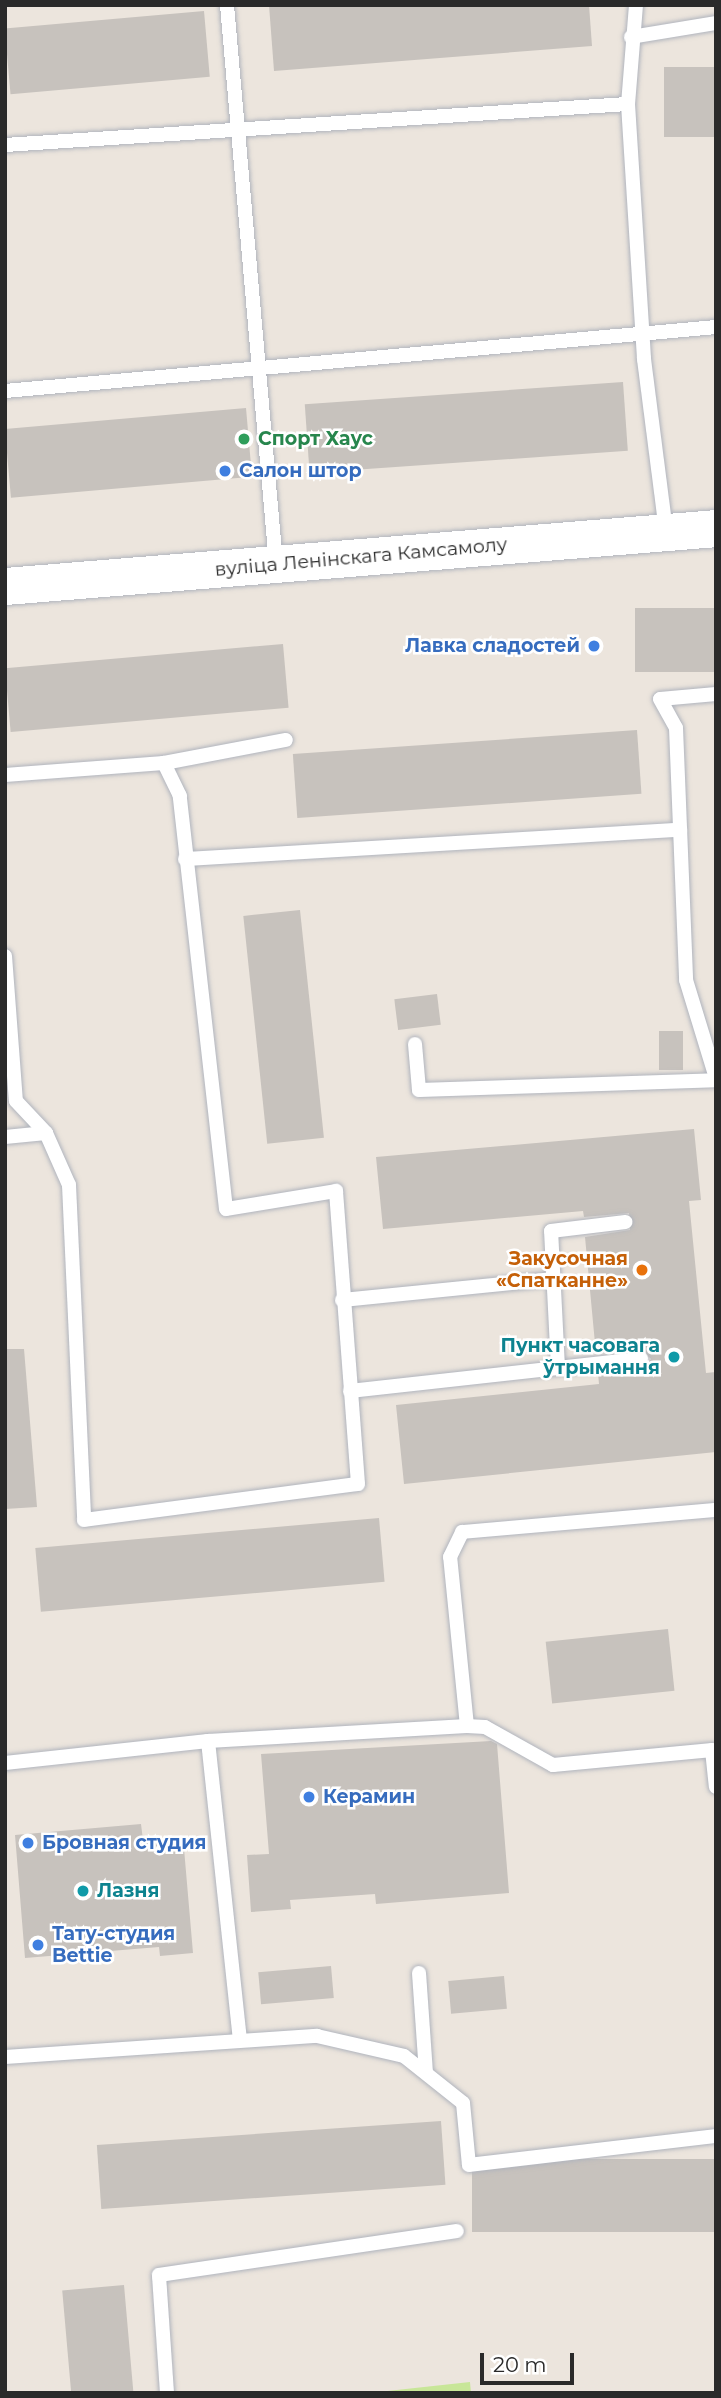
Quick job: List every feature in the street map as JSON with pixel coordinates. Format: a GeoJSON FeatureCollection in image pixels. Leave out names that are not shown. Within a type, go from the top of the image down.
{"type":"FeatureCollection","features":[{"type":"Feature","properties":{"kind":"main road","name":"вуліца Ленінскага Камсамолу"},"geometry":{"type":"LineString","coordinates":[[5,586],[716,528]]}},
{"type":"Feature","properties":{"kind":"lane"},"geometry":{"type":"LineString","coordinates":[[227,5],[276,566]]}},
{"type":"Feature","properties":{"kind":"lane"},"geometry":{"type":"LineString","coordinates":[[636,5],[631,37],[628,104],[645,332],[666,530]]}},
{"type":"Feature","properties":{"kind":"lane"},"geometry":{"type":"LineString","coordinates":[[631,37],[716,23]]}},
{"type":"Feature","properties":{"kind":"lane"},"geometry":{"type":"LineString","coordinates":[[5,145],[628,104]]}},
{"type":"Feature","properties":{"kind":"lane"},"geometry":{"type":"LineString","coordinates":[[5,391],[716,327]]}},
{"type":"Feature","properties":{"kind":"lane"},"geometry":{"type":"LineString","coordinates":[[415,1044],[419,1090],[716,1079],[686,980],[676,728],[660,699],[716,694]]}},
{"type":"Feature","properties":{"kind":"lane"},"geometry":{"type":"LineString","coordinates":[[5,775],[164,763],[286,740]]}},
{"type":"Feature","properties":{"kind":"lane"},"geometry":{"type":"LineString","coordinates":[[5,956],[16,1101],[46,1133],[69,1185],[84,1520],[358,1484],[342,1300],[336,1191],[226,1209],[180,796],[164,763]]}},
{"type":"Feature","properties":{"kind":"lane"},"geometry":{"type":"LineString","coordinates":[[185,859],[680,830]]}},
{"type":"Feature","properties":{"kind":"lane"},"geometry":{"type":"LineString","coordinates":[[5,1137],[46,1133]]}},
{"type":"Feature","properties":{"kind":"lane"},"geometry":{"type":"LineString","coordinates":[[558,1368],[551,1231],[625,1222]]}},
{"type":"Feature","properties":{"kind":"lane"},"geometry":{"type":"LineString","coordinates":[[342,1300],[552,1279]]}},
{"type":"Feature","properties":{"kind":"lane"},"geometry":{"type":"LineString","coordinates":[[350,1391],[642,1359]]}},
{"type":"Feature","properties":{"kind":"lane"},"geometry":{"type":"LineString","coordinates":[[467,1726],[450,1557],[462,1532],[716,1510]]}},
{"type":"Feature","properties":{"kind":"lane"},"geometry":{"type":"LineString","coordinates":[[5,1763],[208,1741],[467,1726],[485,1727],[553,1765],[712,1750],[716,1787]]}},
{"type":"Feature","properties":{"kind":"lane"},"geometry":{"type":"LineString","coordinates":[[208,1741],[240,2039]]}},
{"type":"Feature","properties":{"kind":"lane"},"geometry":{"type":"LineString","coordinates":[[419,1973],[426,2073]]}},
{"type":"Feature","properties":{"kind":"lane"},"geometry":{"type":"LineString","coordinates":[[5,2057],[240,2039],[317,2036],[404,2056],[463,2103],[469,2165],[716,2136]]}},
{"type":"Feature","properties":{"kind":"lane"},"geometry":{"type":"LineString","coordinates":[[167,2393],[159,2275],[457,2231]]}},
{"type":"Feature","properties":{"kind":"green space"},"geometry":{"type":"Polygon","coordinates":[[[470,2382],[471,2393],[369,2393],[470,2382]]]}},
{"type":"Feature","properties":{"kind":"building"},"geometry":{"type":"Polygon","coordinates":[[[269,5],[589,5],[592,46],[274,71],[269,5]]]}},
{"type":"Feature","properties":{"kind":"building"},"geometry":{"type":"Polygon","coordinates":[[[204,11],[210,77],[11,94],[5,28],[204,11]]]}},
{"type":"Feature","properties":{"kind":"building"},"geometry":{"type":"Polygon","coordinates":[[[664,67],[716,67],[716,137],[664,137],[664,67]]]}},
{"type":"Feature","properties":{"kind":"building"},"geometry":{"type":"Polygon","coordinates":[[[623,382],[628,451],[310,473],[305,404],[623,382]]]}},
{"type":"Feature","properties":{"kind":"building"},"geometry":{"type":"Polygon","coordinates":[[[246,408],[252,477],[11,498],[5,429],[246,408]]]}},
{"type":"Feature","properties":{"kind":"building"},"geometry":{"type":"Polygon","coordinates":[[[635,608],[716,608],[716,672],[635,672],[635,608]]]}},
{"type":"Feature","properties":{"kind":"building"},"geometry":{"type":"Polygon","coordinates":[[[283,644],[289,708],[11,732],[5,668],[283,644]]]}},
{"type":"Feature","properties":{"kind":"building"},"geometry":{"type":"Polygon","coordinates":[[[637,730],[641,794],[297,818],[293,754],[637,730]]]}},
{"type":"Feature","properties":{"kind":"building"},"geometry":{"type":"Polygon","coordinates":[[[300,910],[324,1138],[267,1144],[243,916],[300,910]]]}},
{"type":"Feature","properties":{"kind":"building"},"geometry":{"type":"Polygon","coordinates":[[[437,994],[441,1025],[398,1030],[394,999],[437,994]]]}},
{"type":"Feature","properties":{"kind":"building"},"geometry":{"type":"Polygon","coordinates":[[[659,1031],[683,1031],[683,1070],[659,1070],[659,1031]]]}},
{"type":"Feature","properties":{"kind":"building"},"geometry":{"type":"Polygon","coordinates":[[[694,1129],[701,1200],[689,1201],[706,1373],[716,1372],[716,1452],[404,1484],[396,1405],[599,1384],[598,1373],[643,1368],[651,1359],[641,1349],[596,1354],[585,1237],[630,1230],[629,1213],[584,1217],[583,1211],[383,1229],[376,1157],[694,1129]]]}},
{"type":"Feature","properties":{"kind":"building"},"geometry":{"type":"Polygon","coordinates":[[[5,1349],[24,1349],[37,1507],[5,1509],[5,1349]]]}},
{"type":"Feature","properties":{"kind":"building"},"geometry":{"type":"Polygon","coordinates":[[[379,1518],[385,1582],[41,1612],[35,1548],[379,1518]]]}},
{"type":"Feature","properties":{"kind":"building"},"geometry":{"type":"Polygon","coordinates":[[[668,1629],[674,1691],[552,1704],[546,1642],[668,1629]]]}},
{"type":"Feature","properties":{"kind":"building"},"geometry":{"type":"Polygon","coordinates":[[[491,1741],[497,1744],[509,1893],[376,1904],[375,1894],[290,1900],[291,1909],[251,1912],[247,1855],[269,1854],[261,1754],[491,1741]]]}},
{"type":"Feature","properties":{"kind":"building","name":"Лазня"},"geometry":{"type":"Polygon","coordinates":[[[141,1824],[143,1840],[183,1837],[193,1953],[160,1956],[159,1947],[25,1958],[15,1835],[141,1824]]]}},
{"type":"Feature","properties":{"kind":"building"},"geometry":{"type":"Polygon","coordinates":[[[331,1966],[334,1998],[261,2004],[258,1972],[331,1966]]]}},
{"type":"Feature","properties":{"kind":"building"},"geometry":{"type":"Polygon","coordinates":[[[504,1976],[507,2009],[451,2014],[448,1981],[504,1976]]]}},
{"type":"Feature","properties":{"kind":"building"},"geometry":{"type":"Polygon","coordinates":[[[441,2121],[445,2185],[101,2209],[97,2145],[441,2121]]]}},
{"type":"Feature","properties":{"kind":"building"},"geometry":{"type":"Polygon","coordinates":[[[472,2159],[716,2159],[716,2232],[472,2232],[472,2159]]]}},
{"type":"Feature","properties":{"kind":"building"},"geometry":{"type":"Polygon","coordinates":[[[124,2285],[133,2393],[71,2393],[62,2290],[124,2285]]]}},
{"type":"Feature","properties":{"kind":"place","name":"Спорт Хаус"},"geometry":{"type":"Point","coordinates":[244,439]}},
{"type":"Feature","properties":{"kind":"place","name":"Салон штор"},"geometry":{"type":"Point","coordinates":[225,471]}},
{"type":"Feature","properties":{"kind":"place","name":"Лавка сладостей"},"geometry":{"type":"Point","coordinates":[594,646]}},
{"type":"Feature","properties":{"kind":"place","name":"Закусочная «Спатканне»"},"geometry":{"type":"Point","coordinates":[642,1270]}},
{"type":"Feature","properties":{"kind":"place","name":"Пункт часовага ўтрымання"},"geometry":{"type":"Point","coordinates":[674,1357]}},
{"type":"Feature","properties":{"kind":"place","name":"Керамин"},"geometry":{"type":"Point","coordinates":[309,1797]}},
{"type":"Feature","properties":{"kind":"place","name":"Бровная студия"},"geometry":{"type":"Point","coordinates":[28,1843]}},
{"type":"Feature","properties":{"kind":"place","name":"Лазня"},"geometry":{"type":"Point","coordinates":[83,1891]}},
{"type":"Feature","properties":{"kind":"place","name":"Тату-студия Bettie"},"geometry":{"type":"Point","coordinates":[38,1945]}}]}
